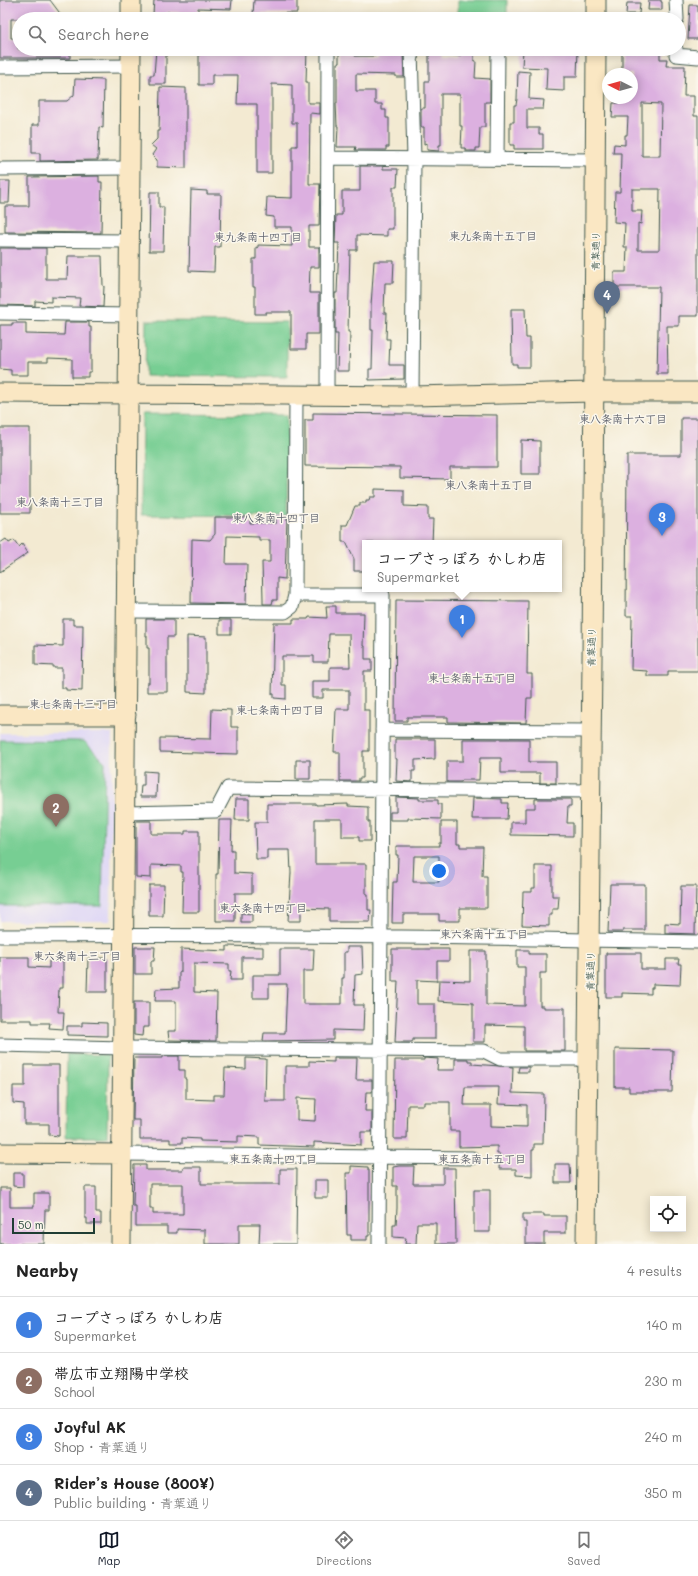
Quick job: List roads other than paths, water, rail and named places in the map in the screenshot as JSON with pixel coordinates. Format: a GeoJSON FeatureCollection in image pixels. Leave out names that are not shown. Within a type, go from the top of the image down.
{"type":"FeatureCollection","features":[{"type":"Feature","properties":{"kind":"street"},"geometry":{"type":"LineString","coordinates":[[131,0],[131,12]]}},
{"type":"Feature","properties":{"kind":"street"},"geometry":{"type":"LineString","coordinates":[[596,0],[596,12]]}},
{"type":"Feature","properties":{"kind":"street"},"geometry":{"type":"LineString","coordinates":[[676,0],[677,12]]}},
{"type":"Feature","properties":{"kind":"street"},"geometry":{"type":"LineString","coordinates":[[327,396],[328,56]]}},
{"type":"Feature","properties":{"kind":"street"},"geometry":{"type":"LineString","coordinates":[[411,56],[414,158],[412,396]]}},
{"type":"Feature","properties":{"kind":"street"},"geometry":{"type":"LineString","coordinates":[[497,159],[498,56]]}},
{"type":"Feature","properties":{"kind":"street","name":"青葉通り"},"geometry":{"type":"LineString","coordinates":[[586,1244],[590,940],[590,731],[596,56]]}},
{"type":"Feature","properties":{"kind":"street"},"geometry":{"type":"LineString","coordinates":[[686,56],[698,57]]}},
{"type":"Feature","properties":{"kind":"street"},"geometry":{"type":"LineString","coordinates":[[0,67],[131,58],[121,1244]]}},
{"type":"Feature","properties":{"kind":"street"},"geometry":{"type":"LineString","coordinates":[[328,158],[595,160]]}},
{"type":"Feature","properties":{"kind":"street"},"geometry":{"type":"LineString","coordinates":[[0,169],[130,168]]}},
{"type":"Feature","properties":{"kind":"street"},"geometry":{"type":"LineString","coordinates":[[0,240],[130,242]]}},
{"type":"Feature","properties":{"kind":"street"},"geometry":{"type":"LineString","coordinates":[[0,314],[130,315]]}},
{"type":"Feature","properties":{"kind":"street"},"geometry":{"type":"LineString","coordinates":[[0,393],[412,396],[594,392],[698,392]]}},
{"type":"Feature","properties":{"kind":"street"},"geometry":{"type":"LineString","coordinates":[[127,611],[285,612],[292,607],[295,595],[296,395]]}},
{"type":"Feature","properties":{"kind":"street"},"geometry":{"type":"LineString","coordinates":[[295,595],[383,595],[379,1244]]}},
{"type":"Feature","properties":{"kind":"street"},"geometry":{"type":"LineString","coordinates":[[0,715],[126,715]]}},
{"type":"Feature","properties":{"kind":"street"},"geometry":{"type":"LineString","coordinates":[[382,730],[590,731]]}},
{"type":"Feature","properties":{"kind":"street"},"geometry":{"type":"LineString","coordinates":[[124,813],[216,811],[228,788],[590,791]]}},
{"type":"Feature","properties":{"kind":"street"},"geometry":{"type":"LineString","coordinates":[[0,936],[123,935],[381,937],[698,942]]}},
{"type":"Feature","properties":{"kind":"street"},"geometry":{"type":"LineString","coordinates":[[0,1045],[123,1048],[484,1051],[500,1058],[588,1059]]}},
{"type":"Feature","properties":{"kind":"street"},"geometry":{"type":"LineString","coordinates":[[0,1153],[472,1158]]}},
{"type":"Feature","properties":{"kind":"place","name":"Rider’s House (800¥)"},"geometry":{"type":"Point","coordinates":[607,314]}},
{"type":"Feature","properties":{"kind":"place","name":"Joyful AK"},"geometry":{"type":"Point","coordinates":[662,536]}},
{"type":"Feature","properties":{"kind":"place","name":"コープさっぽろ かしわ店"},"geometry":{"type":"Point","coordinates":[462,638]}},
{"type":"Feature","properties":{"kind":"place","name":"帯広市立翔陽中学校"},"geometry":{"type":"Point","coordinates":[56,827]}},
{"type":"Feature","properties":{"kind":"district","name":"東九条南十五丁目"},"geometry":{"type":"Point","coordinates":[493,236]}},
{"type":"Feature","properties":{"kind":"district","name":"東九条南十四丁目"},"geometry":{"type":"Point","coordinates":[258,237]}},
{"type":"Feature","properties":{"kind":"district","name":"東八条南十六丁目"},"geometry":{"type":"Point","coordinates":[623,419]}},
{"type":"Feature","properties":{"kind":"district","name":"東八条南十五丁目"},"geometry":{"type":"Point","coordinates":[489,485]}},
{"type":"Feature","properties":{"kind":"district","name":"東八条南十三丁目"},"geometry":{"type":"Point","coordinates":[60,502]}},
{"type":"Feature","properties":{"kind":"district","name":"東八条南十四丁目"},"geometry":{"type":"Point","coordinates":[276,518]}},
{"type":"Feature","properties":{"kind":"district","name":"東七条南十五丁目"},"geometry":{"type":"Point","coordinates":[472,678]}},
{"type":"Feature","properties":{"kind":"district","name":"東七条南十三丁目"},"geometry":{"type":"Point","coordinates":[73,704]}},
{"type":"Feature","properties":{"kind":"district","name":"東七条南十四丁目"},"geometry":{"type":"Point","coordinates":[280,710]}},
{"type":"Feature","properties":{"kind":"district","name":"東六条南十四丁目"},"geometry":{"type":"Point","coordinates":[263,908]}},
{"type":"Feature","properties":{"kind":"district","name":"東六条南十五丁目"},"geometry":{"type":"Point","coordinates":[484,934]}},
{"type":"Feature","properties":{"kind":"district","name":"東六条南十三丁目"},"geometry":{"type":"Point","coordinates":[77,956]}},
{"type":"Feature","properties":{"kind":"district","name":"東五条南十四丁目"},"geometry":{"type":"Point","coordinates":[273,1159]}},
{"type":"Feature","properties":{"kind":"district","name":"東五条南十五丁目"},"geometry":{"type":"Point","coordinates":[482,1159]}}]}
